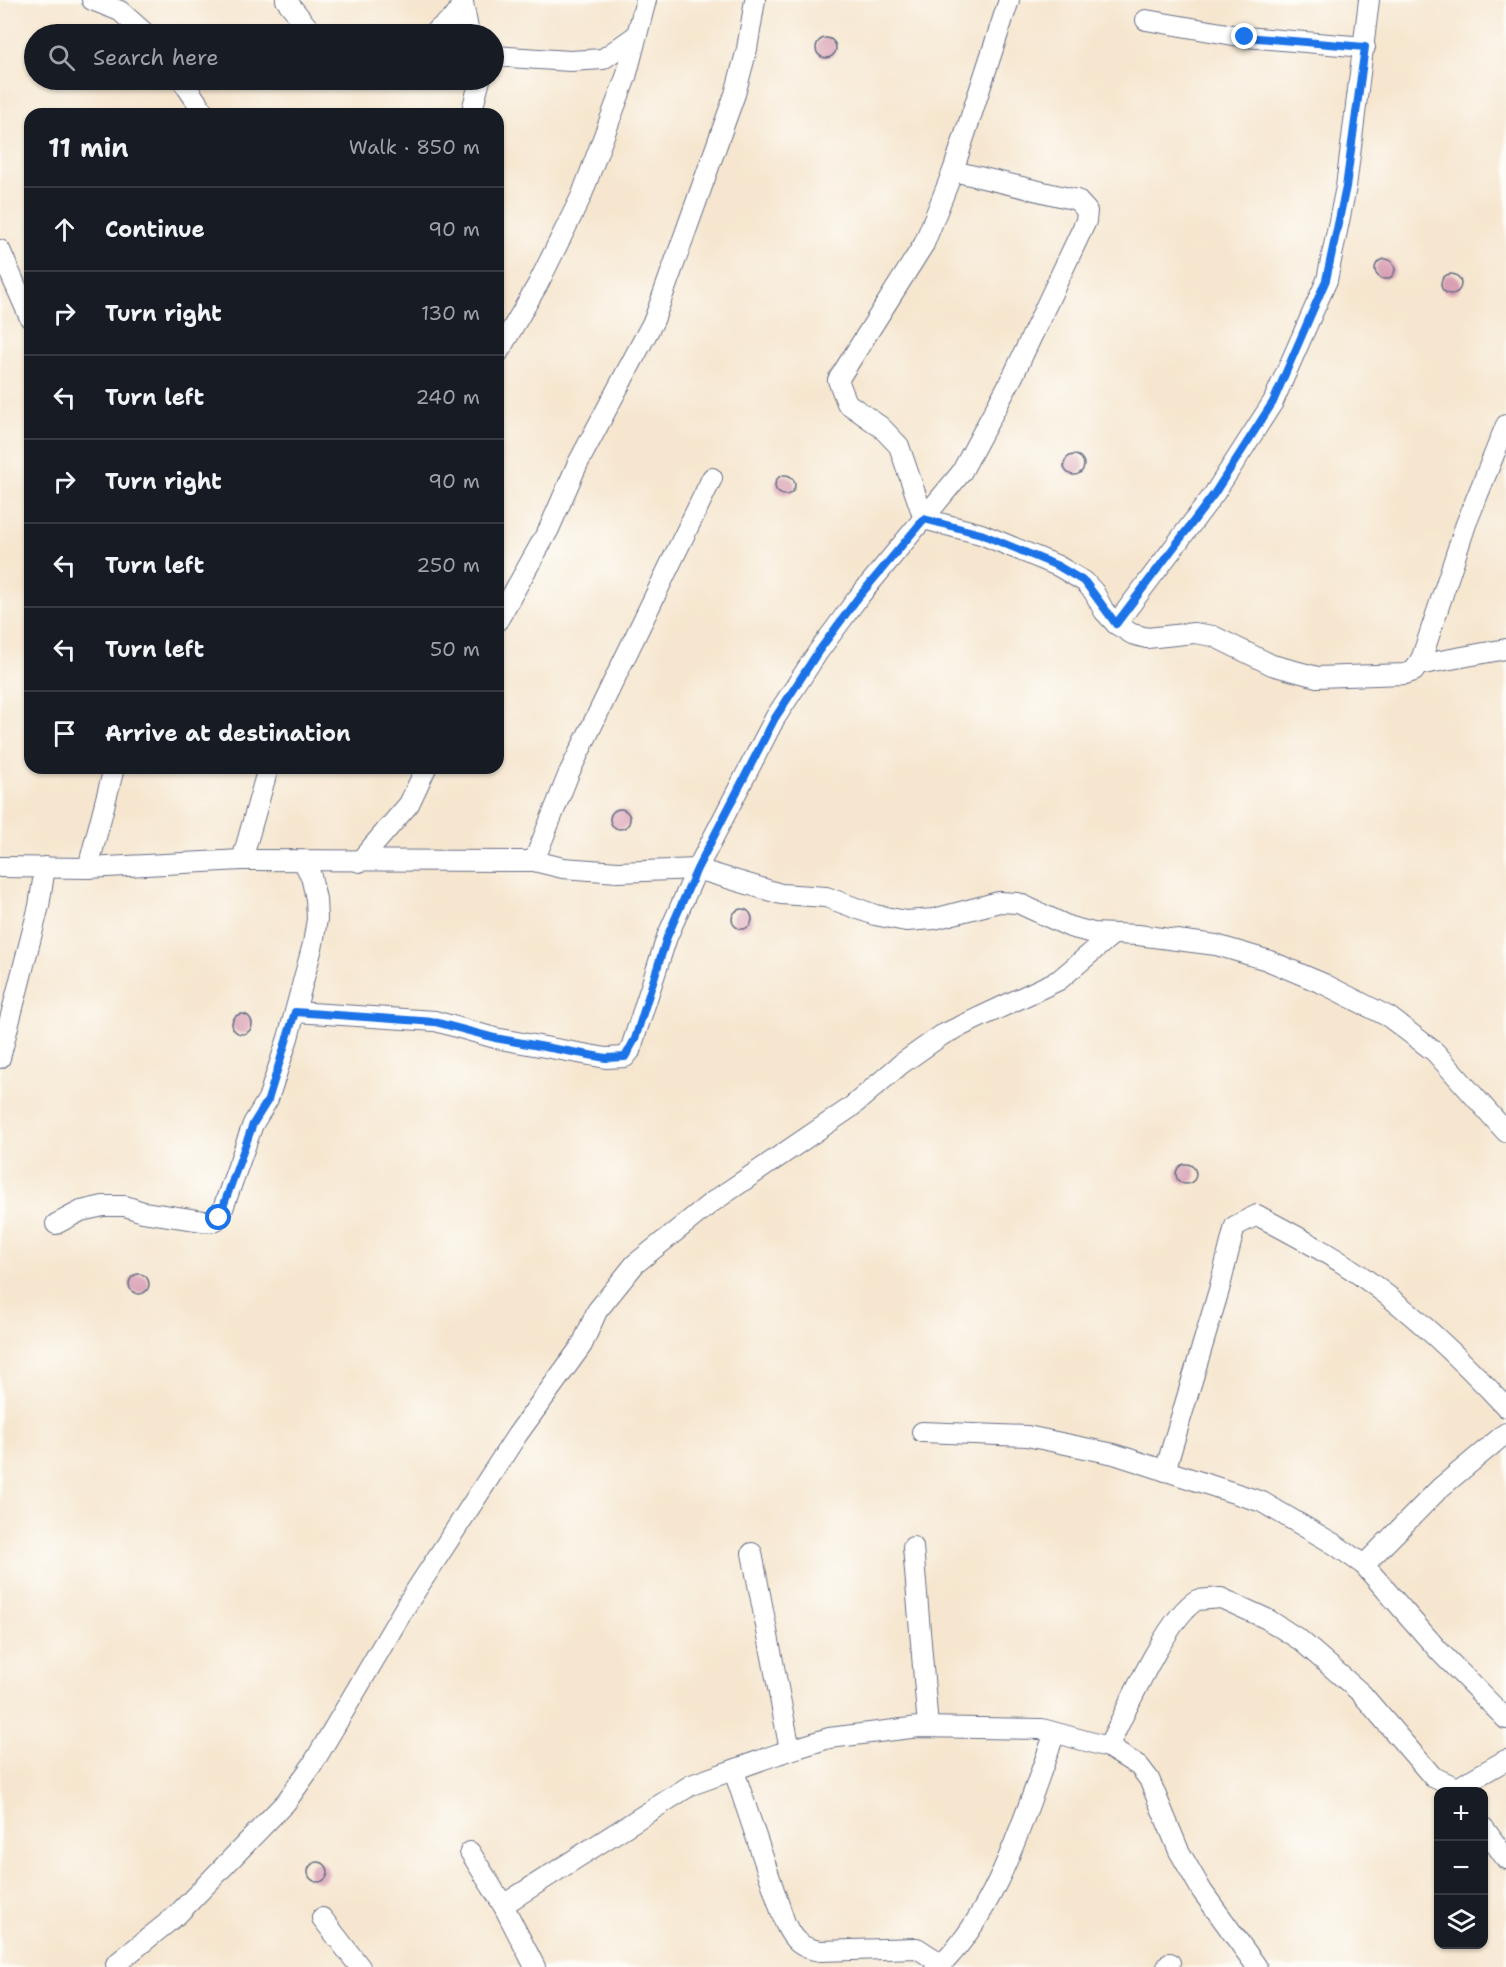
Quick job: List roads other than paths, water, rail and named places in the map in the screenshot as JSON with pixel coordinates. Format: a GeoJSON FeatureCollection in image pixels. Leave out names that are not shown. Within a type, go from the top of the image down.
{"type":"FeatureCollection","features":[{"type":"Feature","properties":{"kind":"street"},"geometry":{"type":"LineString","coordinates":[[92,0],[120,11],[135,24]]}},
{"type":"Feature","properties":{"kind":"street"},"geometry":{"type":"LineString","coordinates":[[286,0],[305,24]]}},
{"type":"Feature","properties":{"kind":"street"},"geometry":{"type":"LineString","coordinates":[[504,343],[538,284],[581,197],[626,77],[646,0]]}},
{"type":"Feature","properties":{"kind":"street"},"geometry":{"type":"LineString","coordinates":[[504,609],[549,530],[577,465],[654,320],[735,94],[747,49],[754,0]]}},
{"type":"Feature","properties":{"kind":"street"},"geometry":{"type":"LineString","coordinates":[[924,519],[899,446],[881,427],[847,403],[838,380],[924,244],[953,171],[1009,0]]}},
{"type":"Feature","properties":{"kind":"street"},"geometry":{"type":"LineString","coordinates":[[1116,624],[1214,494],[1273,402],[1322,290],[1346,187],[1370,0]]}},
{"type":"Feature","properties":{"kind":"street"},"geometry":{"type":"LineString","coordinates":[[445,24],[456,16],[463,1]]}},
{"type":"Feature","properties":{"kind":"street"},"geometry":{"type":"LineString","coordinates":[[463,1],[468,24]]}},
{"type":"Feature","properties":{"kind":"street"},"geometry":{"type":"LineString","coordinates":[[1146,20],[1245,37],[1365,47]]}},
{"type":"Feature","properties":{"kind":"street"},"geometry":{"type":"LineString","coordinates":[[504,57],[570,61],[603,59],[637,35]]}},
{"type":"Feature","properties":{"kind":"street"},"geometry":{"type":"LineString","coordinates":[[189,90],[201,108]]}},
{"type":"Feature","properties":{"kind":"street"},"geometry":{"type":"LineString","coordinates":[[473,108],[477,90]]}},
{"type":"Feature","properties":{"kind":"street"},"geometry":{"type":"LineString","coordinates":[[295,1012],[435,1022],[495,1038],[606,1058],[625,1057],[635,1039],[667,937],[697,869],[775,718],[818,652],[857,599],[961,473],[990,422],[1088,216],[1084,205],[1077,200],[953,171]]}},
{"type":"Feature","properties":{"kind":"street"},"geometry":{"type":"LineString","coordinates":[[0,250],[22,278]]}},
{"type":"Feature","properties":{"kind":"street"},"geometry":{"type":"LineString","coordinates":[[924,519],[981,534],[1058,566],[1085,582],[1116,624],[1132,634],[1147,638],[1194,633],[1213,636],[1272,665],[1317,677],[1405,674],[1414,671],[1418,665],[1466,524],[1506,425]]}},
{"type":"Feature","properties":{"kind":"street"},"geometry":{"type":"LineString","coordinates":[[534,861],[569,773],[712,478]]}},
{"type":"Feature","properties":{"kind":"street"},"geometry":{"type":"LineString","coordinates":[[1418,665],[1506,649]]}},
{"type":"Feature","properties":{"kind":"street"},"geometry":{"type":"LineString","coordinates":[[88,868],[112,774]]}},
{"type":"Feature","properties":{"kind":"street"},"geometry":{"type":"LineString","coordinates":[[242,860],[266,774]]}},
{"type":"Feature","properties":{"kind":"street"},"geometry":{"type":"LineString","coordinates":[[359,862],[409,804],[423,774]]}},
{"type":"Feature","properties":{"kind":"street"},"geometry":{"type":"LineString","coordinates":[[0,867],[88,868],[242,860],[534,861],[563,868],[618,872],[697,869],[781,894],[826,897],[875,915],[906,921],[934,919],[999,902],[1018,903],[1070,927],[1216,945],[1267,960],[1380,1012],[1435,1052],[1506,1132]]}},
{"type":"Feature","properties":{"kind":"street"},"geometry":{"type":"LineString","coordinates":[[56,1224],[81,1211],[103,1206],[124,1206],[143,1212],[216,1220],[225,1206],[253,1124],[268,1100],[313,944],[317,919],[311,876],[303,861]]}},
{"type":"Feature","properties":{"kind":"street"},"geometry":{"type":"LineString","coordinates":[[0,1058],[39,906],[45,867]]}},
{"type":"Feature","properties":{"kind":"street"},"geometry":{"type":"LineString","coordinates":[[116,1964],[177,1915],[286,1802],[311,1767],[406,1604],[517,1435],[582,1345],[597,1311],[635,1264],[711,1203],[850,1108],[901,1064],[942,1035],[1059,980],[1113,934]]}},
{"type":"Feature","properties":{"kind":"street"},"geometry":{"type":"LineString","coordinates":[[1165,1471],[1219,1290],[1235,1226],[1257,1215],[1312,1244],[1370,1282],[1410,1313],[1506,1407]]}},
{"type":"Feature","properties":{"kind":"street"},"geometry":{"type":"LineString","coordinates":[[922,1432],[1027,1436],[1114,1454],[1262,1502],[1334,1544],[1364,1565],[1439,1651],[1506,1719]]}},
{"type":"Feature","properties":{"kind":"street"},"geometry":{"type":"LineString","coordinates":[[1364,1565],[1440,1488],[1506,1433]]}},
{"type":"Feature","properties":{"kind":"street"},"geometry":{"type":"LineString","coordinates":[[913,1546],[928,1727]]}},
{"type":"Feature","properties":{"kind":"street"},"geometry":{"type":"LineString","coordinates":[[752,1553],[790,1750]]}},
{"type":"Feature","properties":{"kind":"street"},"geometry":{"type":"LineString","coordinates":[[1108,1747],[1146,1670],[1179,1616],[1197,1600],[1221,1598],[1267,1619],[1300,1640],[1361,1693],[1433,1777],[1454,1787]]}},
{"type":"Feature","properties":{"kind":"street"},"geometry":{"type":"LineString","coordinates":[[503,1905],[691,1785],[712,1776],[734,1772],[790,1750],[829,1738],[928,1727],[1042,1729],[1108,1747],[1127,1756],[1149,1779],[1179,1851],[1202,1891],[1257,1967]]}},
{"type":"Feature","properties":{"kind":"street"},"geometry":{"type":"LineString","coordinates":[[734,1772],[785,1923],[798,1943],[807,1949],[820,1951],[917,1948],[934,1959],[938,1967],[955,1952],[990,1899],[1055,1733]]}},
{"type":"Feature","properties":{"kind":"street"},"geometry":{"type":"LineString","coordinates":[[1462,1787],[1506,1760]]}},
{"type":"Feature","properties":{"kind":"street"},"geometry":{"type":"LineString","coordinates":[[1488,1834],[1506,1859]]}},
{"type":"Feature","properties":{"kind":"street"},"geometry":{"type":"LineString","coordinates":[[470,1852],[503,1905],[535,1967]]}},
{"type":"Feature","properties":{"kind":"street"},"geometry":{"type":"LineString","coordinates":[[322,1918],[360,1967]]}}]}
